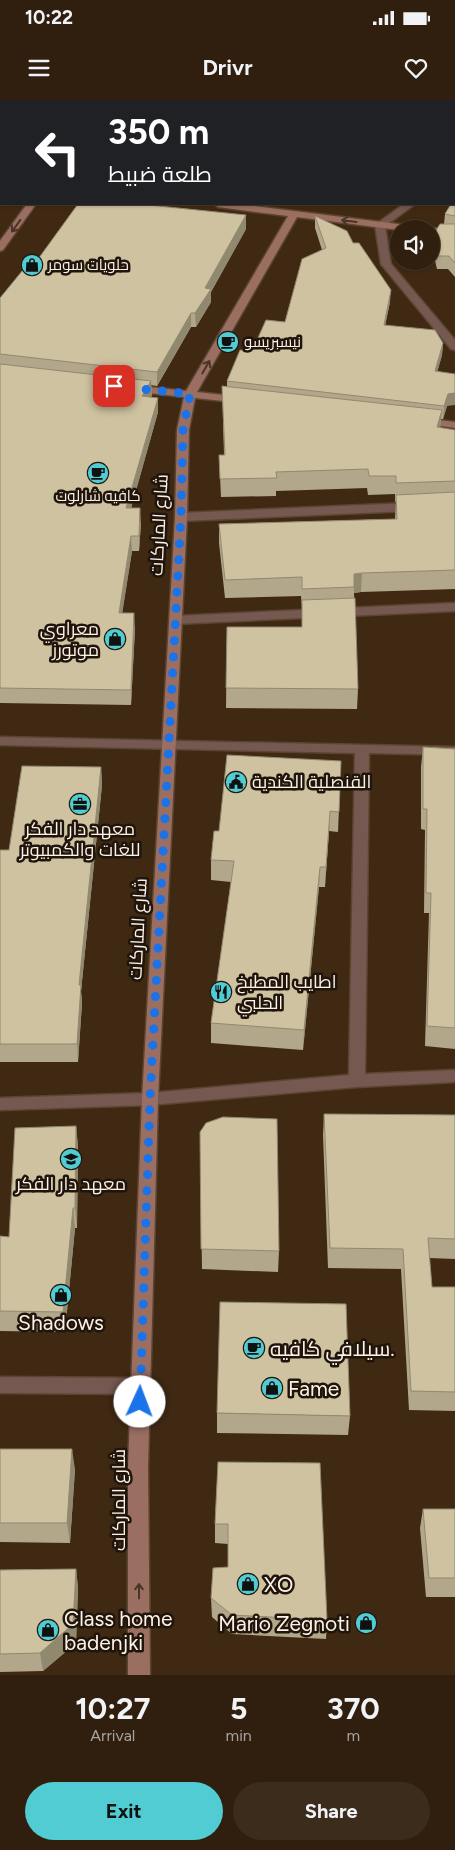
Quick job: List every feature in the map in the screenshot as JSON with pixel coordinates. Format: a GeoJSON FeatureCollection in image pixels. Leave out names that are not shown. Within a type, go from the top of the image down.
{"type":"FeatureCollection","features":[{"type":"Feature","properties":{"kind":"street"},"geometry":{"type":"LineString","coordinates":[[0,248],[31,205]]}},
{"type":"Feature","properties":{"kind":"street"},"geometry":{"type":"LineString","coordinates":[[226,205],[390,226]]}},
{"type":"Feature","properties":{"kind":"street"},"geometry":{"type":"LineString","coordinates":[[380,225],[409,205]]}},
{"type":"Feature","properties":{"kind":"street","name":"شارع الماركات"},"geometry":{"type":"LineString","coordinates":[[139,1675],[138,1467],[150,1098],[181,516],[183,430],[190,394],[294,214]]}},
{"type":"Feature","properties":{"kind":"street"},"geometry":{"type":"LineString","coordinates":[[380,225],[386,264],[450,335],[455,347]]}},
{"type":"Feature","properties":{"kind":"street"},"geometry":{"type":"LineString","coordinates":[[440,232],[455,233]]}},
{"type":"Feature","properties":{"kind":"street"},"geometry":{"type":"LineString","coordinates":[[124,387],[249,401]]}},
{"type":"Feature","properties":{"kind":"street"},"geometry":{"type":"LineString","coordinates":[[406,419],[455,425]]}},
{"type":"Feature","properties":{"kind":"street"},"geometry":{"type":"LineString","coordinates":[[181,516],[455,505]]}},
{"type":"Feature","properties":{"kind":"street"},"geometry":{"type":"LineString","coordinates":[[175,620],[455,606]]}},
{"type":"Feature","properties":{"kind":"street"},"geometry":{"type":"LineString","coordinates":[[0,741],[455,751]]}},
{"type":"Feature","properties":{"kind":"street"},"geometry":{"type":"LineString","coordinates":[[357,1081],[362,749]]}},
{"type":"Feature","properties":{"kind":"street"},"geometry":{"type":"LineString","coordinates":[[0,1104],[150,1098],[357,1081],[455,1076]]}},
{"type":"Feature","properties":{"kind":"street"},"geometry":{"type":"LineString","coordinates":[[0,1385],[141,1386]]}},
{"type":"Feature","properties":{"kind":"building"},"geometry":{"type":"Polygon","coordinates":[[[77,205],[149,205],[246,215],[205,288],[211,289],[195,313],[191,313],[157,372],[0,354],[0,298],[27,265],[33,266],[77,205]]]}},
{"type":"Feature","properties":{"kind":"building"},"geometry":{"type":"Polygon","coordinates":[[[450,205],[455,205],[455,216],[445,214],[450,205]]]}},
{"type":"Feature","properties":{"kind":"building"},"geometry":{"type":"Polygon","coordinates":[[[315,216],[347,231],[353,243],[359,243],[391,290],[384,325],[435,330],[443,343],[435,371],[455,374],[455,393],[448,394],[444,406],[227,381],[240,350],[252,351],[266,320],[285,322],[302,259],[326,248],[315,216]]]}},
{"type":"Feature","properties":{"kind":"building"},"geometry":{"type":"Polygon","coordinates":[[[440,224],[455,224],[455,263],[449,256],[440,256],[440,224]]]}},
{"type":"Feature","properties":{"kind":"building"},"geometry":{"type":"Polygon","coordinates":[[[0,364],[151,381],[142,396],[158,398],[126,508],[140,508],[139,536],[131,536],[119,613],[134,613],[131,690],[0,688],[0,364]]]}},
{"type":"Feature","properties":{"kind":"building"},"geometry":{"type":"Polygon","coordinates":[[[222,386],[442,410],[437,427],[455,430],[455,481],[396,483],[396,476],[369,476],[368,469],[276,472],[277,478],[220,479],[219,455],[225,455],[222,386]]]}},
{"type":"Feature","properties":{"kind":"building"},"geometry":{"type":"Polygon","coordinates":[[[455,492],[455,570],[354,574],[354,587],[302,589],[302,577],[225,580],[219,524],[397,519],[396,495],[455,492]]]}},
{"type":"Feature","properties":{"kind":"building"},"geometry":{"type":"Polygon","coordinates":[[[355,598],[358,689],[226,688],[227,627],[302,627],[302,600],[355,598]]]}},
{"type":"Feature","properties":{"kind":"building"},"geometry":{"type":"Polygon","coordinates":[[[423,747],[455,749],[455,1028],[427,1026],[431,893],[426,893],[427,809],[423,809],[423,747]]]}},
{"type":"Feature","properties":{"kind":"building"},"geometry":{"type":"Polygon","coordinates":[[[227,755],[341,761],[339,812],[330,811],[326,867],[320,867],[304,1030],[211,1023],[234,861],[211,860],[214,831],[219,831],[227,755]]]}},
{"type":"Feature","properties":{"kind":"building"},"geometry":{"type":"Polygon","coordinates":[[[22,766],[101,767],[79,985],[81,985],[77,1044],[0,1044],[0,850],[9,850],[22,766]]]}},
{"type":"Feature","properties":{"kind":"building"},"geometry":{"type":"Polygon","coordinates":[[[324,1114],[455,1115],[455,1239],[428,1238],[432,1287],[455,1287],[455,1392],[411,1391],[403,1249],[330,1248],[324,1114]]]}},
{"type":"Feature","properties":{"kind":"building"},"geometry":{"type":"Polygon","coordinates":[[[223,1117],[277,1119],[279,1251],[201,1249],[200,1132],[206,1123],[223,1117]]]}},
{"type":"Feature","properties":{"kind":"building"},"geometry":{"type":"Polygon","coordinates":[[[76,1126],[75,1208],[73,1208],[63,1312],[0,1311],[0,1236],[9,1237],[15,1128],[76,1126]]]}},
{"type":"Feature","properties":{"kind":"building"},"geometry":{"type":"Polygon","coordinates":[[[220,1302],[346,1304],[350,1416],[217,1413],[220,1302]]]}},
{"type":"Feature","properties":{"kind":"building"},"geometry":{"type":"Polygon","coordinates":[[[0,1449],[72,1449],[67,1523],[0,1523],[0,1449]]]}},
{"type":"Feature","properties":{"kind":"building"},"geometry":{"type":"Polygon","coordinates":[[[218,1462],[320,1463],[327,1620],[232,1615],[211,1598],[213,1568],[228,1567],[228,1524],[215,1524],[218,1462]]]}},
{"type":"Feature","properties":{"kind":"building"},"geometry":{"type":"Polygon","coordinates":[[[423,1509],[455,1509],[455,1578],[429,1578],[423,1509]]]}},
{"type":"Feature","properties":{"kind":"building"},"geometry":{"type":"Polygon","coordinates":[[[76,1569],[73,1624],[40,1653],[0,1654],[0,1570],[76,1569]]]}},
{"type":"Feature","properties":{"kind":"place","name":"حلويات سومر"},"geometry":{"type":"Point","coordinates":[32,265]}},
{"type":"Feature","properties":{"kind":"place","name":"نيسبريسو"},"geometry":{"type":"Point","coordinates":[228,342]}},
{"type":"Feature","properties":{"kind":"place","name":"كافيه شارلوت"},"geometry":{"type":"Point","coordinates":[98,473]}},
{"type":"Feature","properties":{"kind":"place","name":"معراوي موتورز"},"geometry":{"type":"Point","coordinates":[115,639]}},
{"type":"Feature","properties":{"kind":"place","name":"القنصلية الكندية"},"geometry":{"type":"Point","coordinates":[236,782]}},
{"type":"Feature","properties":{"kind":"place","name":"معهد دار الفكر للغات والكمبيوتر"},"geometry":{"type":"Point","coordinates":[80,804]}},
{"type":"Feature","properties":{"kind":"place","name":"اطايب المطبخ الحلبي"},"geometry":{"type":"Point","coordinates":[221,992]}},
{"type":"Feature","properties":{"kind":"place","name":"معهد دار الفكر"},"geometry":{"type":"Point","coordinates":[71,1159]}},
{"type":"Feature","properties":{"kind":"place","name":"Shadows"},"geometry":{"type":"Point","coordinates":[61,1295]}},
{"type":"Feature","properties":{"kind":"place","name":"سيلافي كافيه."},"geometry":{"type":"Point","coordinates":[254,1348]}},
{"type":"Feature","properties":{"kind":"place","name":"Fame"},"geometry":{"type":"Point","coordinates":[272,1388]}},
{"type":"Feature","properties":{"kind":"place","name":"XO"},"geometry":{"type":"Point","coordinates":[248,1584]}},
{"type":"Feature","properties":{"kind":"place","name":"Mario Zegnoti"},"geometry":{"type":"Point","coordinates":[366,1623]}},
{"type":"Feature","properties":{"kind":"place","name":"Class home badenjki"},"geometry":{"type":"Point","coordinates":[48,1630]}},
{"type":"Feature","properties":{"kind":"route"},"geometry":{"type":"LineString","coordinates":[[114,386],[190,394],[183,430],[181,516],[150,1098],[140,1402]]}}]}
